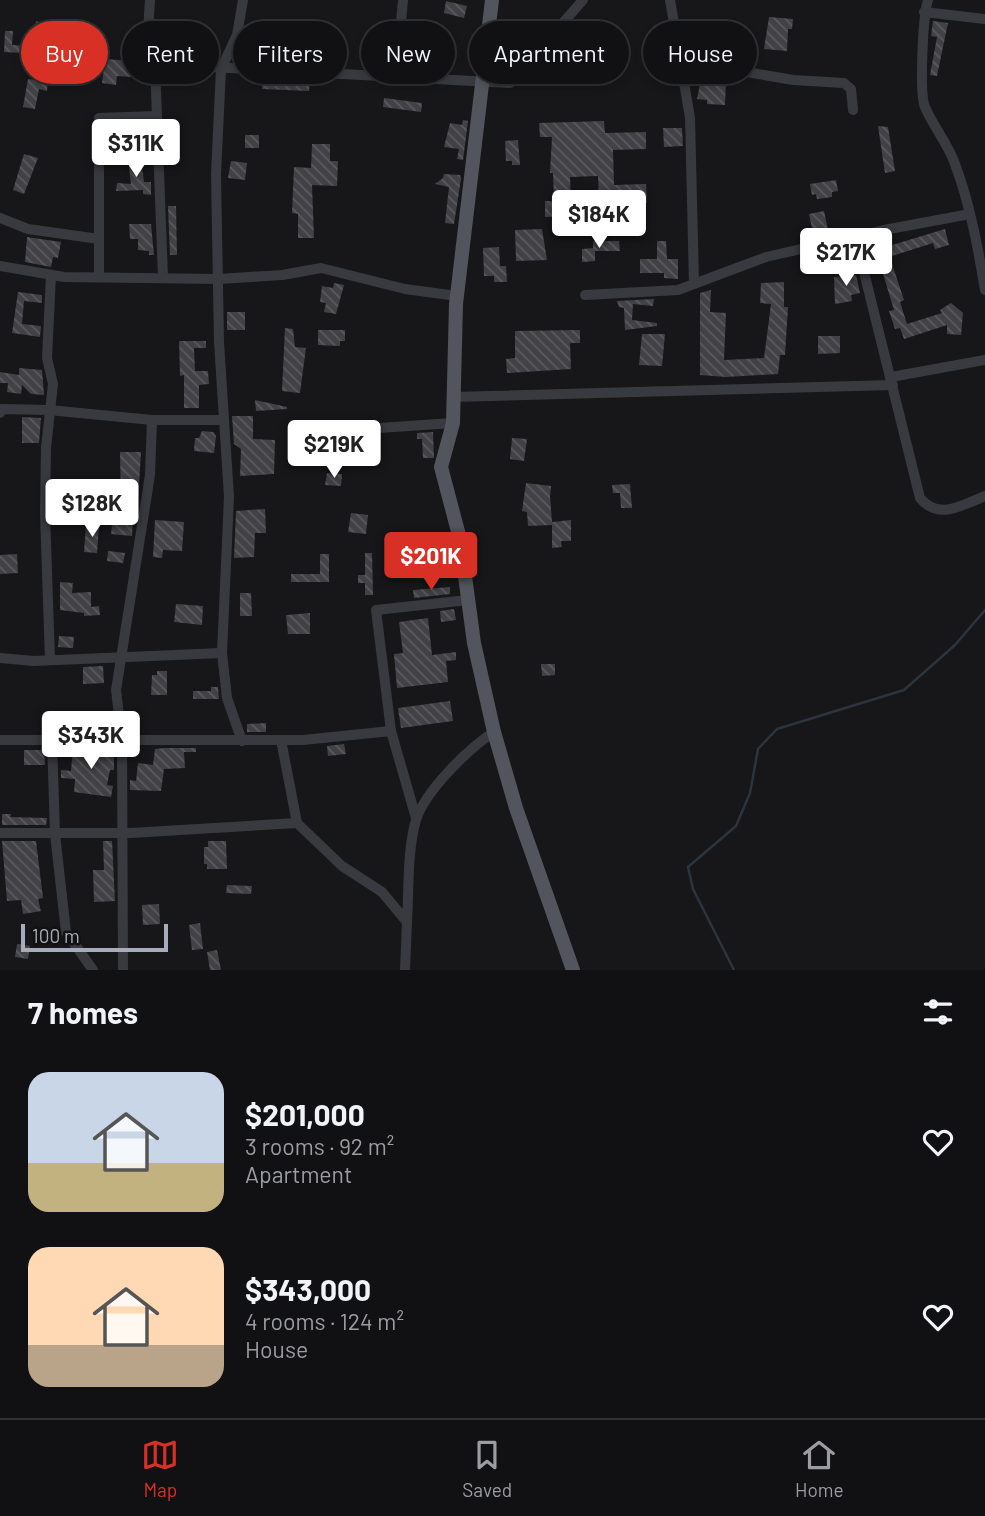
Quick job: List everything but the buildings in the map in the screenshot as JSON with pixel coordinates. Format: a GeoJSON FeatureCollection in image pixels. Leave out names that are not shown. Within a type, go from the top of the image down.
{"type":"FeatureCollection","features":[{"type":"Feature","properties":{"kind":"main road"},"geometry":{"type":"LineString","coordinates":[[489,21],[492,0]]}},
{"type":"Feature","properties":{"kind":"main road"},"geometry":{"type":"LineString","coordinates":[[482,84],[457,296],[453,423],[441,467],[460,538],[474,643],[494,732],[516,808],[573,970]]}},
{"type":"Feature","properties":{"kind":"street"},"geometry":{"type":"LineString","coordinates":[[149,21],[150,0]]}},
{"type":"Feature","properties":{"kind":"street"},"geometry":{"type":"LineString","coordinates":[[242,741],[227,698],[222,653],[229,523],[216,174],[222,69],[237,35],[243,0]]}},
{"type":"Feature","properties":{"kind":"street"},"geometry":{"type":"LineString","coordinates":[[401,21],[403,0]]}},
{"type":"Feature","properties":{"kind":"street"},"geometry":{"type":"LineString","coordinates":[[565,21],[583,0]]}},
{"type":"Feature","properties":{"kind":"street"},"geometry":{"type":"LineString","coordinates":[[670,0],[673,21]]}},
{"type":"Feature","properties":{"kind":"street"},"geometry":{"type":"LineString","coordinates":[[928,0],[924,12],[925,42],[920,76],[923,103],[955,161],[970,214],[985,290]]}},
{"type":"Feature","properties":{"kind":"street"},"geometry":{"type":"LineString","coordinates":[[924,12],[985,19]]}},
{"type":"Feature","properties":{"kind":"street"},"geometry":{"type":"LineString","coordinates":[[219,69],[361,74]]}},
{"type":"Feature","properties":{"kind":"street"},"geometry":{"type":"LineString","coordinates":[[757,75],[844,83],[852,89],[853,110]]}},
{"type":"Feature","properties":{"kind":"street"},"geometry":{"type":"LineString","coordinates":[[155,84],[163,278]]}},
{"type":"Feature","properties":{"kind":"street"},"geometry":{"type":"LineString","coordinates":[[683,84],[690,118],[694,284]]}},
{"type":"Feature","properties":{"kind":"street"},"geometry":{"type":"LineString","coordinates":[[99,277],[99,118],[155,116]]}},
{"type":"Feature","properties":{"kind":"street"},"geometry":{"type":"LineString","coordinates":[[585,295],[678,290],[766,257],[855,236],[970,214]]}},
{"type":"Feature","properties":{"kind":"street"},"geometry":{"type":"LineString","coordinates":[[0,218],[28,229],[99,239]]}},
{"type":"Feature","properties":{"kind":"street"},"geometry":{"type":"LineString","coordinates":[[855,236],[920,498],[936,511],[947,511],[985,496]]}},
{"type":"Feature","properties":{"kind":"street"},"geometry":{"type":"LineString","coordinates":[[0,266],[51,275],[218,279],[282,275],[321,268],[405,289],[457,296]]}},
{"type":"Feature","properties":{"kind":"street"},"geometry":{"type":"LineString","coordinates":[[50,660],[45,524],[49,410],[53,384],[47,358],[51,275]]}},
{"type":"Feature","properties":{"kind":"street"},"geometry":{"type":"LineString","coordinates":[[453,397],[892,381],[985,360]]}},
{"type":"Feature","properties":{"kind":"street"},"geometry":{"type":"LineString","coordinates":[[0,413],[1,410],[49,410],[152,420],[224,420]]}},
{"type":"Feature","properties":{"kind":"street"},"geometry":{"type":"LineString","coordinates":[[123,970],[122,741],[116,690],[150,475],[152,420]]}},
{"type":"Feature","properties":{"kind":"street"},"geometry":{"type":"LineString","coordinates":[[321,452],[379,428],[453,423]]}},
{"type":"Feature","properties":{"kind":"street"},"geometry":{"type":"LineString","coordinates":[[405,970],[416,818],[391,732],[376,610],[468,600]]}},
{"type":"Feature","properties":{"kind":"street"},"geometry":{"type":"LineString","coordinates":[[0,658],[50,660],[222,653]]}},
{"type":"Feature","properties":{"kind":"street"},"geometry":{"type":"LineString","coordinates":[[0,740],[242,741],[391,732]]}},
{"type":"Feature","properties":{"kind":"street"},"geometry":{"type":"LineString","coordinates":[[416,818],[439,785],[466,754],[494,732]]}},
{"type":"Feature","properties":{"kind":"street"},"geometry":{"type":"LineString","coordinates":[[52,740],[55,834],[66,932],[93,970]]}},
{"type":"Feature","properties":{"kind":"street"},"geometry":{"type":"LineString","coordinates":[[281,740],[297,823],[342,866],[382,892],[407,922]]}},
{"type":"Feature","properties":{"kind":"street"},"geometry":{"type":"LineString","coordinates":[[0,833],[122,833],[297,823]]}},
{"type":"Feature","properties":{"kind":"waterway"},"geometry":{"type":"LineString","coordinates":[[734,970],[693,889],[688,867],[736,826],[750,793],[758,749],[777,729],[904,690],[955,645],[985,610]]}}]}
